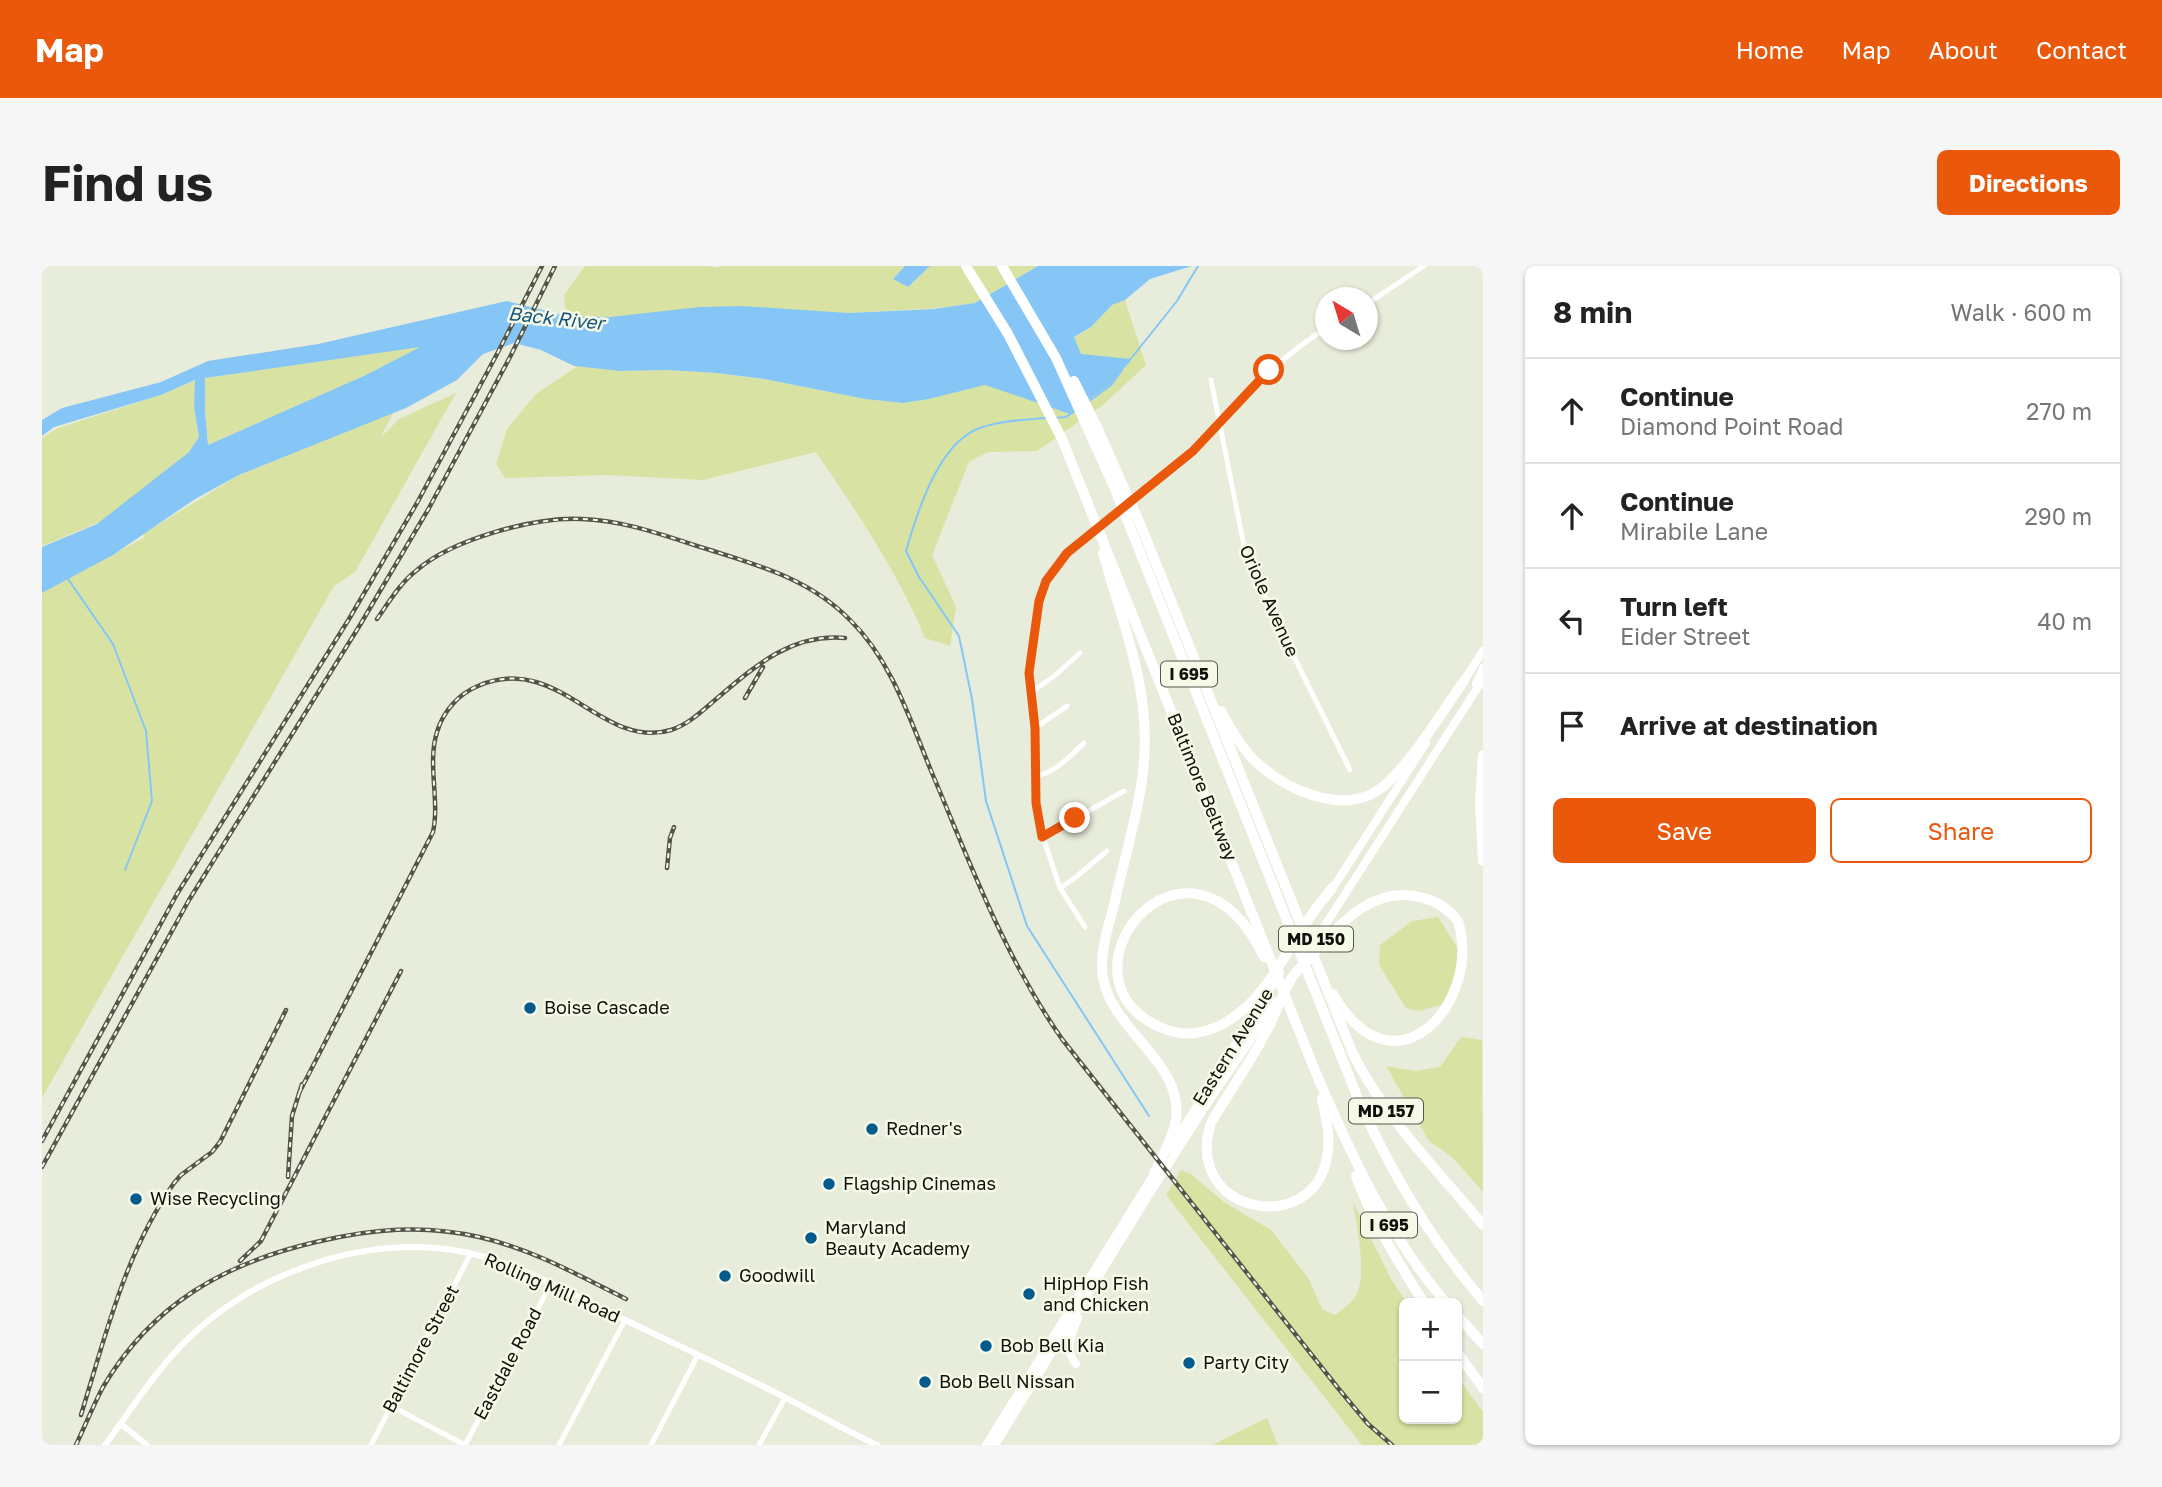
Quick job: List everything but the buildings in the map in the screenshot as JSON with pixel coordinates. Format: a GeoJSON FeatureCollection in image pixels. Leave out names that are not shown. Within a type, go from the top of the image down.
{"type":"FeatureCollection","features":[{"type":"Feature","properties":{"kind":"highway","name":"Baltimore Beltway"},"geometry":{"type":"LineString","coordinates":[[966,266],[1009,334],[1062,439],[1266,954]]}},
{"type":"Feature","properties":{"kind":"highway","name":"Baltimore Beltway"},"geometry":{"type":"LineString","coordinates":[[1002,266],[1036,321],[1092,426],[1361,1106],[1395,1176],[1435,1240],[1483,1301]]}},
{"type":"Feature","properties":{"kind":"highway"},"geometry":{"type":"LineString","coordinates":[[1092,426],[1141,526],[1185,635],[1231,729],[1254,759],[1285,783],[1332,799],[1369,795],[1388,782],[1464,681]]}},
{"type":"Feature","properties":{"kind":"highway"},"geometry":{"type":"LineString","coordinates":[[1087,499],[1134,656],[1143,702],[1144,758],[1141,786],[1106,937],[1102,969],[1111,1002],[1164,1069],[1175,1094],[1175,1124],[1154,1174]]}},
{"type":"Feature","properties":{"kind":"highway","name":"MD 157"},"geometry":{"type":"LineString","coordinates":[[1185,635],[1347,1041],[1380,1101],[1400,1130],[1483,1225]]}},
{"type":"Feature","properties":{"kind":"highway"},"geometry":{"type":"LineString","coordinates":[[1483,755],[1480,803],[1483,861]]}},
{"type":"Feature","properties":{"kind":"highway"},"geometry":{"type":"LineString","coordinates":[[1266,954],[1247,926],[1228,908],[1207,897],[1180,895],[1154,903],[1135,918],[1118,953],[1119,980],[1128,1000],[1143,1018],[1153,1024],[1178,1034],[1215,1029],[1256,998],[1332,888]]}},
{"type":"Feature","properties":{"kind":"highway"},"geometry":{"type":"LineString","coordinates":[[1316,1073],[1329,1135],[1327,1159],[1320,1177],[1306,1193],[1286,1204],[1266,1208],[1236,1199],[1221,1186],[1211,1171],[1206,1148],[1207,1135],[1215,1116],[1267,1031],[1292,978],[1331,933],[1357,911],[1379,899],[1410,895],[1432,901],[1452,914],[1468,934],[1475,955]]}},
{"type":"Feature","properties":{"kind":"highway","name":"I 695"},"geometry":{"type":"LineString","coordinates":[[1266,954],[1344,1139],[1390,1226],[1442,1298]]}},
{"type":"Feature","properties":{"kind":"highway"},"geometry":{"type":"LineString","coordinates":[[1321,976],[1348,1015],[1382,1038],[1408,1041],[1430,1036],[1441,1030]]}},
{"type":"Feature","properties":{"kind":"highway","name":"MD 157"},"geometry":{"type":"LineString","coordinates":[[1344,1139],[1363,1195],[1421,1298]]}},
{"type":"Feature","properties":{"kind":"highway"},"geometry":{"type":"LineString","coordinates":[[1462,1321],[1483,1344]]}},
{"type":"Feature","properties":{"kind":"highway"},"geometry":{"type":"LineString","coordinates":[[1462,1359],[1483,1388]]}},
{"type":"Feature","properties":{"kind":"main road","name":"Eastern Avenue"},"geometry":{"type":"LineString","coordinates":[[986,1445],[1332,888],[1483,651]]}},
{"type":"Feature","properties":{"kind":"main road"},"geometry":{"type":"LineString","coordinates":[[1472,697],[1483,668]]}},
{"type":"Feature","properties":{"kind":"main road","name":"Eastern Avenue"},"geometry":{"type":"LineString","coordinates":[[995,1445],[1196,1121],[1250,1043],[1483,679]]}},
{"type":"Feature","properties":{"kind":"main road"},"geometry":{"type":"LineString","coordinates":[[1076,1364],[1070,1357],[1069,1342],[1083,1303]]}},
{"type":"Feature","properties":{"kind":"street"},"geometry":{"type":"LineString","coordinates":[[1378,297],[1424,266]]}},
{"type":"Feature","properties":{"kind":"street"},"geometry":{"type":"LineString","coordinates":[[1085,927],[1060,887],[1042,837],[1036,803],[1035,728],[1029,673],[1039,601],[1046,581],[1075,545],[1193,451],[1276,364],[1315,336]]}},
{"type":"Feature","properties":{"kind":"street","name":"Oriole Avenue"},"geometry":{"type":"LineString","coordinates":[[1210,380],[1245,551],[1269,606],[1350,770]]}},
{"type":"Feature","properties":{"kind":"street"},"geometry":{"type":"LineString","coordinates":[[1030,693],[1080,653]]}},
{"type":"Feature","properties":{"kind":"street"},"geometry":{"type":"LineString","coordinates":[[1035,728],[1067,706]]}},
{"type":"Feature","properties":{"kind":"street"},"geometry":{"type":"LineString","coordinates":[[1036,776],[1048,773],[1062,764],[1084,743]]}},
{"type":"Feature","properties":{"kind":"street"},"geometry":{"type":"LineString","coordinates":[[1042,837],[1124,791]]}},
{"type":"Feature","properties":{"kind":"street"},"geometry":{"type":"LineString","coordinates":[[1060,887],[1107,851]]}},
{"type":"Feature","properties":{"kind":"street","name":"Rolling Mill Road"},"geometry":{"type":"LineString","coordinates":[[105,1445],[164,1367],[192,1335],[241,1298],[311,1265],[370,1251],[422,1248],[471,1253],[494,1259],[785,1398],[875,1445]]}},
{"type":"Feature","properties":{"kind":"street","name":"Baltimore Street"},"geometry":{"type":"LineString","coordinates":[[371,1445],[471,1253]]}},
{"type":"Feature","properties":{"kind":"street","name":"Eastdale Road"},"geometry":{"type":"LineString","coordinates":[[465,1445],[551,1284]]}},
{"type":"Feature","properties":{"kind":"street"},"geometry":{"type":"LineString","coordinates":[[559,1445],[625,1320]]}},
{"type":"Feature","properties":{"kind":"street"},"geometry":{"type":"LineString","coordinates":[[651,1445],[698,1356]]}},
{"type":"Feature","properties":{"kind":"street"},"geometry":{"type":"LineString","coordinates":[[759,1445],[785,1398]]}},
{"type":"Feature","properties":{"kind":"street"},"geometry":{"type":"LineString","coordinates":[[391,1406],[465,1445]]}},
{"type":"Feature","properties":{"kind":"street"},"geometry":{"type":"LineString","coordinates":[[121,1424],[147,1445]]}},
{"type":"Feature","properties":{"kind":"green space"},"geometry":{"type":"Polygon","coordinates":[[[585,266],[905,266],[893,279],[908,287],[930,266],[1038,266],[975,303],[939,308],[848,313],[566,316],[564,295],[585,266]]]}},
{"type":"Feature","properties":{"kind":"green space"},"geometry":{"type":"Polygon","coordinates":[[[1125,300],[1146,365],[1103,405],[1037,451],[988,452],[969,462],[932,555],[956,607],[950,646],[925,638],[889,566],[816,452],[703,480],[606,475],[505,478],[496,464],[507,429],[536,394],[578,366],[620,371],[717,373],[865,399],[903,403],[929,399],[1017,373],[1091,327],[1112,305],[1125,300]]]}},
{"type":"Feature","properties":{"kind":"green space"},"geometry":{"type":"Polygon","coordinates":[[[423,346],[366,375],[208,445],[205,378],[423,346]]]}},
{"type":"Feature","properties":{"kind":"green space"},"geometry":{"type":"Polygon","coordinates":[[[196,380],[194,407],[199,437],[189,452],[102,521],[42,546],[42,438],[58,428],[161,395],[196,380]]]}},
{"type":"Feature","properties":{"kind":"green space"},"geometry":{"type":"Polygon","coordinates":[[[456,393],[355,572],[334,586],[42,1098],[42,593],[145,537],[143,534],[239,475],[394,412],[380,438],[399,419],[456,393]]]}},
{"type":"Feature","properties":{"kind":"green space"},"geometry":{"type":"Polygon","coordinates":[[[1438,917],[1459,950],[1462,971],[1443,1004],[1419,1011],[1406,1008],[1379,965],[1380,945],[1412,921],[1438,917]]]}},
{"type":"Feature","properties":{"kind":"green space"},"geometry":{"type":"Polygon","coordinates":[[[1461,1037],[1482,1040],[1483,1192],[1453,1158],[1429,1141],[1386,1066],[1415,1071],[1440,1067],[1461,1037]]]}},
{"type":"Feature","properties":{"kind":"green space"},"geometry":{"type":"Polygon","coordinates":[[[1181,1170],[1191,1174],[1224,1202],[1271,1230],[1309,1279],[1322,1309],[1335,1315],[1354,1298],[1360,1282],[1360,1247],[1353,1202],[1391,1279],[1404,1298],[1399,1298],[1399,1424],[1462,1424],[1462,1383],[1483,1412],[1483,1445],[1362,1445],[1166,1195],[1181,1170]]]}},
{"type":"Feature","properties":{"kind":"green space"},"geometry":{"type":"Polygon","coordinates":[[[1267,1418],[1278,1445],[1212,1445],[1267,1418]]]}},
{"type":"Feature","properties":{"kind":"water"},"geometry":{"type":"Polygon","coordinates":[[[905,266],[930,266],[908,287],[893,279],[905,266]]]}},
{"type":"Feature","properties":{"kind":"water","name":"Back River"},"geometry":{"type":"Polygon","coordinates":[[[1038,266],[1192,266],[1150,279],[1125,300],[1112,305],[1091,327],[1074,337],[1081,354],[1131,359],[1113,382],[1070,414],[985,385],[903,403],[865,399],[764,379],[717,373],[620,371],[574,366],[541,350],[514,343],[483,354],[457,380],[406,408],[239,475],[195,499],[113,555],[42,593],[42,547],[97,524],[189,452],[199,437],[194,407],[195,380],[161,395],[54,427],[42,436],[42,420],[62,408],[161,382],[208,361],[318,344],[507,301],[566,316],[610,317],[700,307],[742,306],[848,313],[934,309],[975,303],[1038,266]],[[420,347],[205,378],[208,445],[366,375],[420,347]]]}},
{"type":"Feature","properties":{"kind":"waterway"},"geometry":{"type":"LineString","coordinates":[[1125,366],[1177,301],[1198,266]]}},
{"type":"Feature","properties":{"kind":"waterway"},"geometry":{"type":"LineString","coordinates":[[1088,402],[1111,385],[1122,370]]}},
{"type":"Feature","properties":{"kind":"waterway"},"geometry":{"type":"LineString","coordinates":[[1054,418],[1066,417],[1075,411]]}},
{"type":"Feature","properties":{"kind":"waterway"},"geometry":{"type":"LineString","coordinates":[[1045,418],[992,425],[975,430],[962,439],[939,466],[930,483],[906,551],[919,577],[959,636],[972,699],[986,801],[1027,926],[1149,1116]]}},
{"type":"Feature","properties":{"kind":"waterway"},"geometry":{"type":"LineString","coordinates":[[68,579],[113,644],[146,731],[152,801],[125,870]]}},
{"type":"Feature","properties":{"kind":"railway"},"geometry":{"type":"LineString","coordinates":[[42,1141],[177,894],[349,619],[417,503],[542,266]]}},
{"type":"Feature","properties":{"kind":"railway"},"geometry":{"type":"LineString","coordinates":[[42,1167],[189,900],[360,625],[429,508],[510,357],[555,266]]}},
{"type":"Feature","properties":{"kind":"railway"},"geometry":{"type":"LineString","coordinates":[[377,619],[411,575],[432,559],[495,532],[562,519],[614,522],[748,562],[802,584],[835,606],[865,636],[889,672],[990,909],[1041,1008],[1062,1039],[1338,1388],[1368,1424],[1392,1445]]}},
{"type":"Feature","properties":{"kind":"railway"},"geometry":{"type":"LineString","coordinates":[[299,1093],[433,832],[434,744],[443,718],[452,704],[478,686],[507,679],[532,681],[556,690],[623,727],[646,733],[671,730],[695,717],[774,655],[807,641],[845,638]]}},
{"type":"Feature","properties":{"kind":"railway"},"geometry":{"type":"LineString","coordinates":[[745,698],[763,667]]}},
{"type":"Feature","properties":{"kind":"railway"},"geometry":{"type":"LineString","coordinates":[[667,868],[674,827]]}},
{"type":"Feature","properties":{"kind":"railway"},"geometry":{"type":"LineString","coordinates":[[240,1261],[261,1241],[401,971]]}},
{"type":"Feature","properties":{"kind":"railway"},"geometry":{"type":"LineString","coordinates":[[81,1415],[108,1324],[142,1237],[174,1183],[212,1152],[220,1142],[286,1010]]}},
{"type":"Feature","properties":{"kind":"railway"},"geometry":{"type":"LineString","coordinates":[[288,1177],[292,1116],[302,1084]]}},
{"type":"Feature","properties":{"kind":"railway"},"geometry":{"type":"LineString","coordinates":[[76,1445],[103,1387],[122,1358],[144,1332],[168,1310],[222,1275],[251,1262],[316,1242],[377,1231],[417,1229],[458,1233],[499,1242],[536,1256],[626,1299]]}},
{"type":"Feature","properties":{"kind":"place","name":"Boise Cascade"},"geometry":{"type":"Point","coordinates":[530,1008]}},
{"type":"Feature","properties":{"kind":"place","name":"Redner's"},"geometry":{"type":"Point","coordinates":[872,1129]}},
{"type":"Feature","properties":{"kind":"place","name":"Flagship Cinemas"},"geometry":{"type":"Point","coordinates":[829,1184]}},
{"type":"Feature","properties":{"kind":"place","name":"Wise Recycling"},"geometry":{"type":"Point","coordinates":[136,1199]}},
{"type":"Feature","properties":{"kind":"place","name":"Maryland Beauty Academy"},"geometry":{"type":"Point","coordinates":[811,1238]}},
{"type":"Feature","properties":{"kind":"place","name":"Goodwill"},"geometry":{"type":"Point","coordinates":[725,1276]}},
{"type":"Feature","properties":{"kind":"place","name":"HipHop Fish and Chicken"},"geometry":{"type":"Point","coordinates":[1029,1294]}},
{"type":"Feature","properties":{"kind":"place","name":"Bob Bell Kia"},"geometry":{"type":"Point","coordinates":[986,1346]}},
{"type":"Feature","properties":{"kind":"place","name":"Party City"},"geometry":{"type":"Point","coordinates":[1189,1363]}},
{"type":"Feature","properties":{"kind":"place","name":"Bob Bell Nissan"},"geometry":{"type":"Point","coordinates":[925,1382]}},
{"type":"Feature","properties":{"kind":"route"},"geometry":{"type":"LineString","coordinates":[[1075,818],[1042,837],[1036,803],[1035,728],[1029,673],[1041,592],[1058,562],[1075,545],[1193,451],[1269,370]]}}]}
